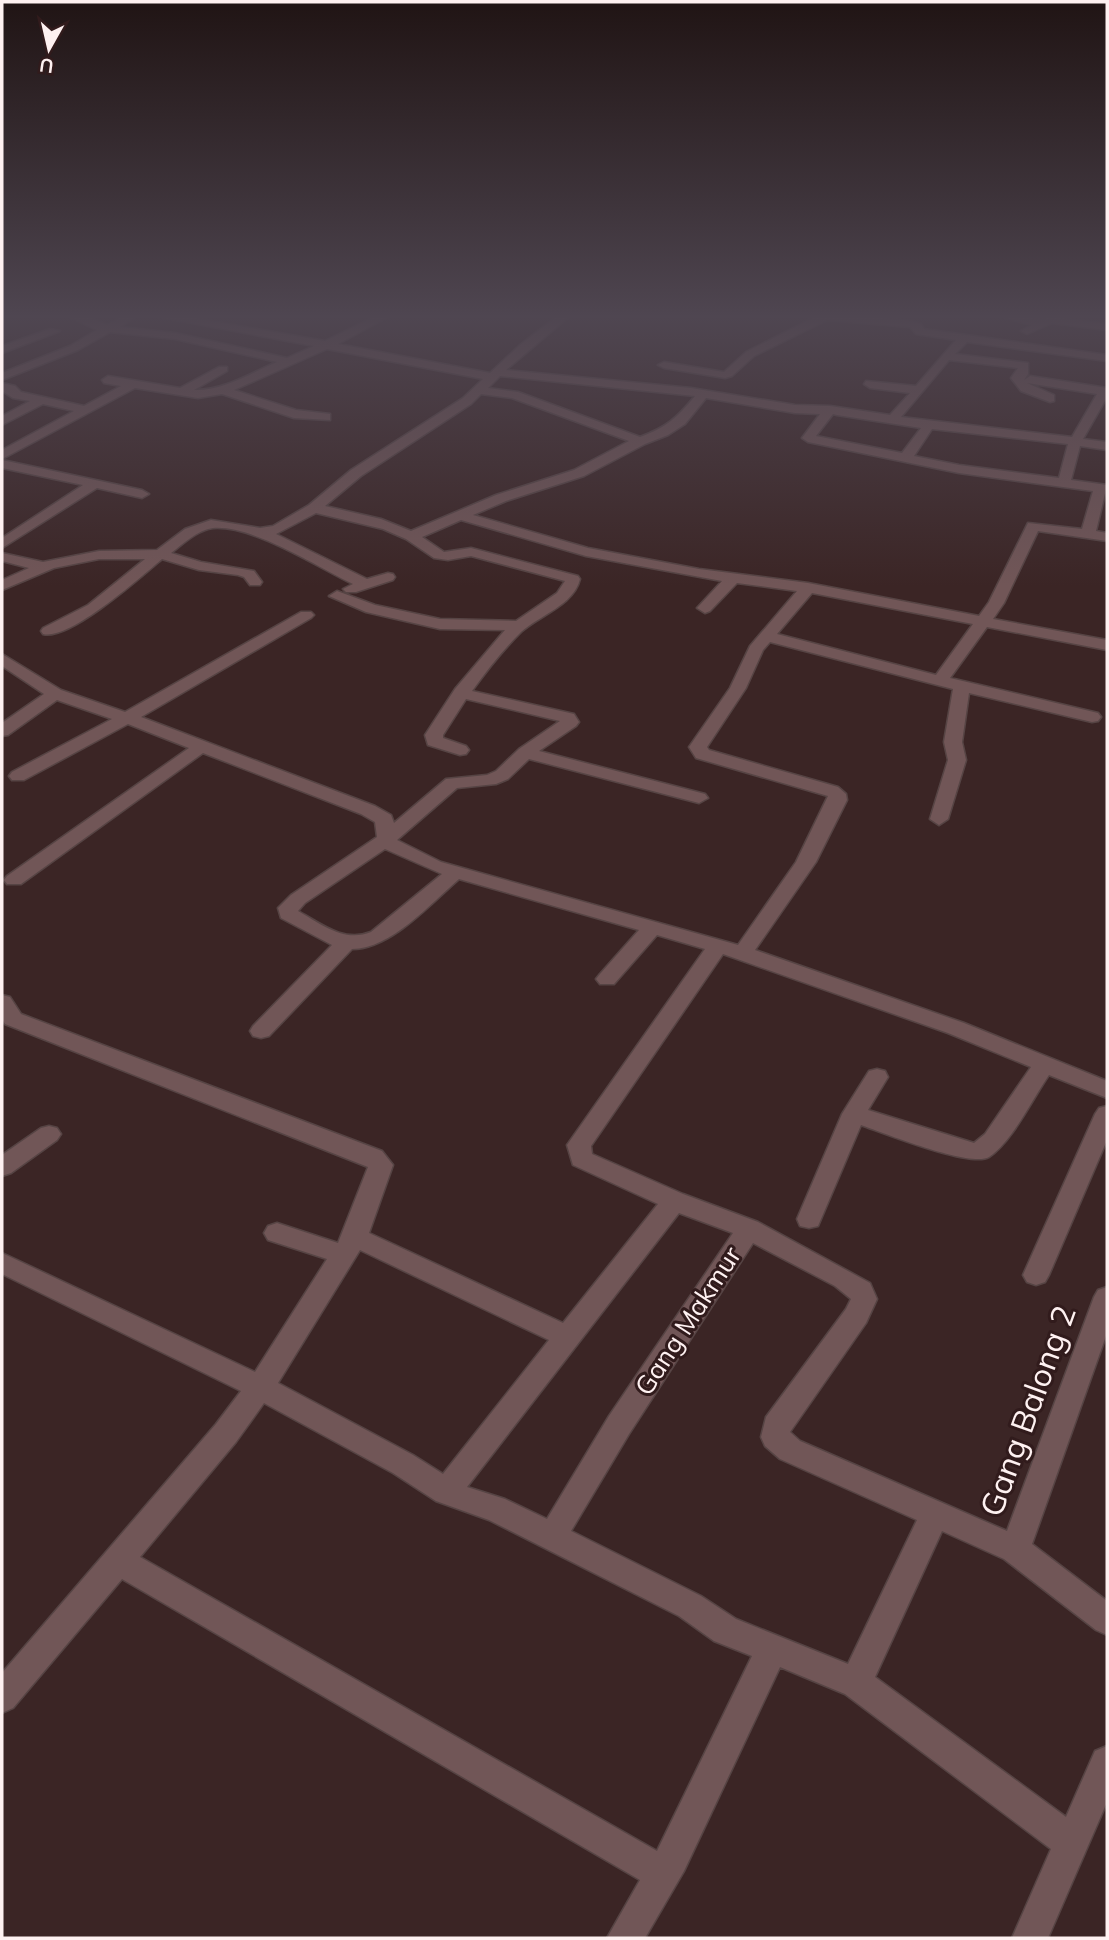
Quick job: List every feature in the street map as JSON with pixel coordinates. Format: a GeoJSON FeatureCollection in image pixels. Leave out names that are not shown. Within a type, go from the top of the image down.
{"type":"FeatureCollection","features":[{"type":"Feature","properties":{"kind":"street"},"geometry":{"type":"LineString","coordinates":[[2,421],[33,405]]}},
{"type":"Feature","properties":{"kind":"street"},"geometry":{"type":"LineString","coordinates":[[62,405],[86,410]]}},
{"type":"Feature","properties":{"kind":"street"},"geometry":{"type":"LineString","coordinates":[[2,455],[96,405]]}},
{"type":"Feature","properties":{"kind":"street"},"geometry":{"type":"LineString","coordinates":[[266,405],[294,414],[326,417]]}},
{"type":"Feature","properties":{"kind":"street"},"geometry":{"type":"LineString","coordinates":[[260,532],[277,530],[314,508],[347,479],[461,405]]}},
{"type":"Feature","properties":{"kind":"street"},"geometry":{"type":"LineString","coordinates":[[538,405],[640,441]]}},
{"type":"Feature","properties":{"kind":"street"},"geometry":{"type":"LineString","coordinates":[[411,536],[459,515],[579,473],[640,441],[664,432],[681,421],[694,405]]}},
{"type":"Feature","properties":{"kind":"street"},"geometry":{"type":"LineString","coordinates":[[768,405],[830,410],[929,425],[1009,432],[1107,446]]}},
{"type":"Feature","properties":{"kind":"street"},"geometry":{"type":"LineString","coordinates":[[893,419],[906,405]]}},
{"type":"Feature","properties":{"kind":"street"},"geometry":{"type":"LineString","coordinates":[[1064,483],[1074,442],[1098,405]]}},
{"type":"Feature","properties":{"kind":"street"},"geometry":{"type":"LineString","coordinates":[[830,410],[808,438],[905,459],[1104,489],[1088,534]]}},
{"type":"Feature","properties":{"kind":"street"},"geometry":{"type":"LineString","coordinates":[[905,459],[929,425]]}},
{"type":"Feature","properties":{"kind":"street"},"geometry":{"type":"LineString","coordinates":[[2,464],[142,494]]}},
{"type":"Feature","properties":{"kind":"street"},"geometry":{"type":"LineString","coordinates":[[2,544],[94,484]]}},
{"type":"Feature","properties":{"kind":"street"},"geometry":{"type":"LineString","coordinates":[[314,508],[369,521],[411,536],[438,555],[452,556],[462,551],[471,552],[573,579],[569,590],[518,626],[461,693],[433,735],[434,741],[460,750]]}},
{"type":"Feature","properties":{"kind":"street"},"geometry":{"type":"LineString","coordinates":[[459,515],[586,552],[699,573],[808,587],[1107,645]]}},
{"type":"Feature","properties":{"kind":"street"},"geometry":{"type":"LineString","coordinates":[[49,631],[93,608],[160,554],[205,525],[218,524],[260,532],[365,584]]}},
{"type":"Feature","properties":{"kind":"street"},"geometry":{"type":"LineString","coordinates":[[941,679],[985,621],[1014,570],[1033,526],[1107,537]]}},
{"type":"Feature","properties":{"kind":"street"},"geometry":{"type":"LineString","coordinates":[[556,573],[586,552]]}},
{"type":"Feature","properties":{"kind":"street"},"geometry":{"type":"LineString","coordinates":[[2,585],[42,566],[99,555],[160,554],[199,566],[240,571],[249,574],[256,582]]}},
{"type":"Feature","properties":{"kind":"street"},"geometry":{"type":"LineString","coordinates":[[2,557],[42,566]]}},
{"type":"Feature","properties":{"kind":"street"},"geometry":{"type":"LineString","coordinates":[[705,608],[735,576]]}},
{"type":"Feature","properties":{"kind":"street"},"geometry":{"type":"LineString","coordinates":[[388,578],[337,596],[371,609],[440,624],[518,626]]}},
{"type":"Feature","properties":{"kind":"street"},"geometry":{"type":"LineString","coordinates":[[743,953],[806,862],[838,800],[837,794],[699,751],[709,728],[738,688],[756,649],[808,587]]}},
{"type":"Feature","properties":{"kind":"street"},"geometry":{"type":"LineString","coordinates":[[18,776],[124,717],[152,705],[306,615]]}},
{"type":"Feature","properties":{"kind":"street"},"geometry":{"type":"LineString","coordinates":[[765,636],[890,670],[941,679],[1092,717]]}},
{"type":"Feature","properties":{"kind":"street"},"geometry":{"type":"LineString","coordinates":[[2,659],[55,695],[124,717],[368,810],[384,819],[387,843],[455,873],[743,953],[896,1005],[1107,1090]]}},
{"type":"Feature","properties":{"kind":"street"},"geometry":{"type":"LineString","coordinates":[[939,820],[957,760],[953,742],[962,686]]}},
{"type":"Feature","properties":{"kind":"street"},"geometry":{"type":"LineString","coordinates":[[455,873],[378,937],[365,943],[345,944],[288,914],[288,908],[387,839],[452,783],[490,780],[502,775],[525,753],[570,722],[568,718],[461,693]]}},
{"type":"Feature","properties":{"kind":"street"},"geometry":{"type":"LineString","coordinates":[[2,730],[55,695]]}},
{"type":"Feature","properties":{"kind":"street"},"geometry":{"type":"LineString","coordinates":[[14,880],[201,747]]}},
{"type":"Feature","properties":{"kind":"street"},"geometry":{"type":"LineString","coordinates":[[525,753],[699,798]]}},
{"type":"Feature","properties":{"kind":"street"},"geometry":{"type":"LineString","coordinates":[[607,979],[652,928]]}},
{"type":"Feature","properties":{"kind":"street"},"geometry":{"type":"LineString","coordinates":[[261,1031],[345,944]]}},
{"type":"Feature","properties":{"kind":"street","name":"Gang Makmur"},"geometry":{"type":"LineString","coordinates":[[552,1537],[620,1425],[749,1229],[674,1201],[581,1159],[579,1144],[718,946]]}},
{"type":"Feature","properties":{"kind":"street"},"geometry":{"type":"LineString","coordinates":[[2,1002],[13,1019],[374,1157],[381,1165],[349,1246],[260,1387],[226,1433],[5,1686]]}},
{"type":"Feature","properties":{"kind":"street"},"geometry":{"type":"LineString","coordinates":[[854,1114],[969,1152],[979,1152],[993,1140],[1045,1064]]}},
{"type":"Feature","properties":{"kind":"street"},"geometry":{"type":"LineString","coordinates":[[809,1219],[854,1114],[877,1077]]}},
{"type":"Feature","properties":{"kind":"street"},"geometry":{"type":"LineString","coordinates":[[1036,1275],[1107,1114]]}},
{"type":"Feature","properties":{"kind":"street"},"geometry":{"type":"LineString","coordinates":[[2,1167],[49,1134]]}},
{"type":"Feature","properties":{"kind":"street"},"geometry":{"type":"LineString","coordinates":[[446,1492],[674,1201]]}},
{"type":"Feature","properties":{"kind":"street"},"geometry":{"type":"LineString","coordinates":[[749,1229],[844,1279],[861,1290],[864,1299],[857,1315],[776,1426],[775,1437],[790,1450],[934,1516],[1015,1549],[1107,1620]]}},
{"type":"Feature","properties":{"kind":"street"},"geometry":{"type":"LineString","coordinates":[[277,1233],[349,1246],[568,1337]]}},
{"type":"Feature","properties":{"kind":"street"},"geometry":{"type":"LineString","coordinates":[[2,1264],[260,1387],[403,1464],[446,1492],[495,1508],[690,1606],[725,1630],[856,1683],[1071,1842]]}},
{"type":"Feature","properties":{"kind":"street","name":"Gang Balong 2"},"geometry":{"type":"LineString","coordinates":[[1015,1549],[1107,1297]]}},
{"type":"Feature","properties":{"kind":"street"},"geometry":{"type":"LineString","coordinates":[[856,1683],[934,1516]]}},
{"type":"Feature","properties":{"kind":"street"},"geometry":{"type":"LineString","coordinates":[[117,1560],[663,1874]]}},
{"type":"Feature","properties":{"kind":"street"},"geometry":{"type":"LineString","coordinates":[[625,1938],[663,1874],[772,1649]]}},
{"type":"Feature","properties":{"kind":"street"},"geometry":{"type":"LineString","coordinates":[[1030,1938],[1107,1763]]}}]}
